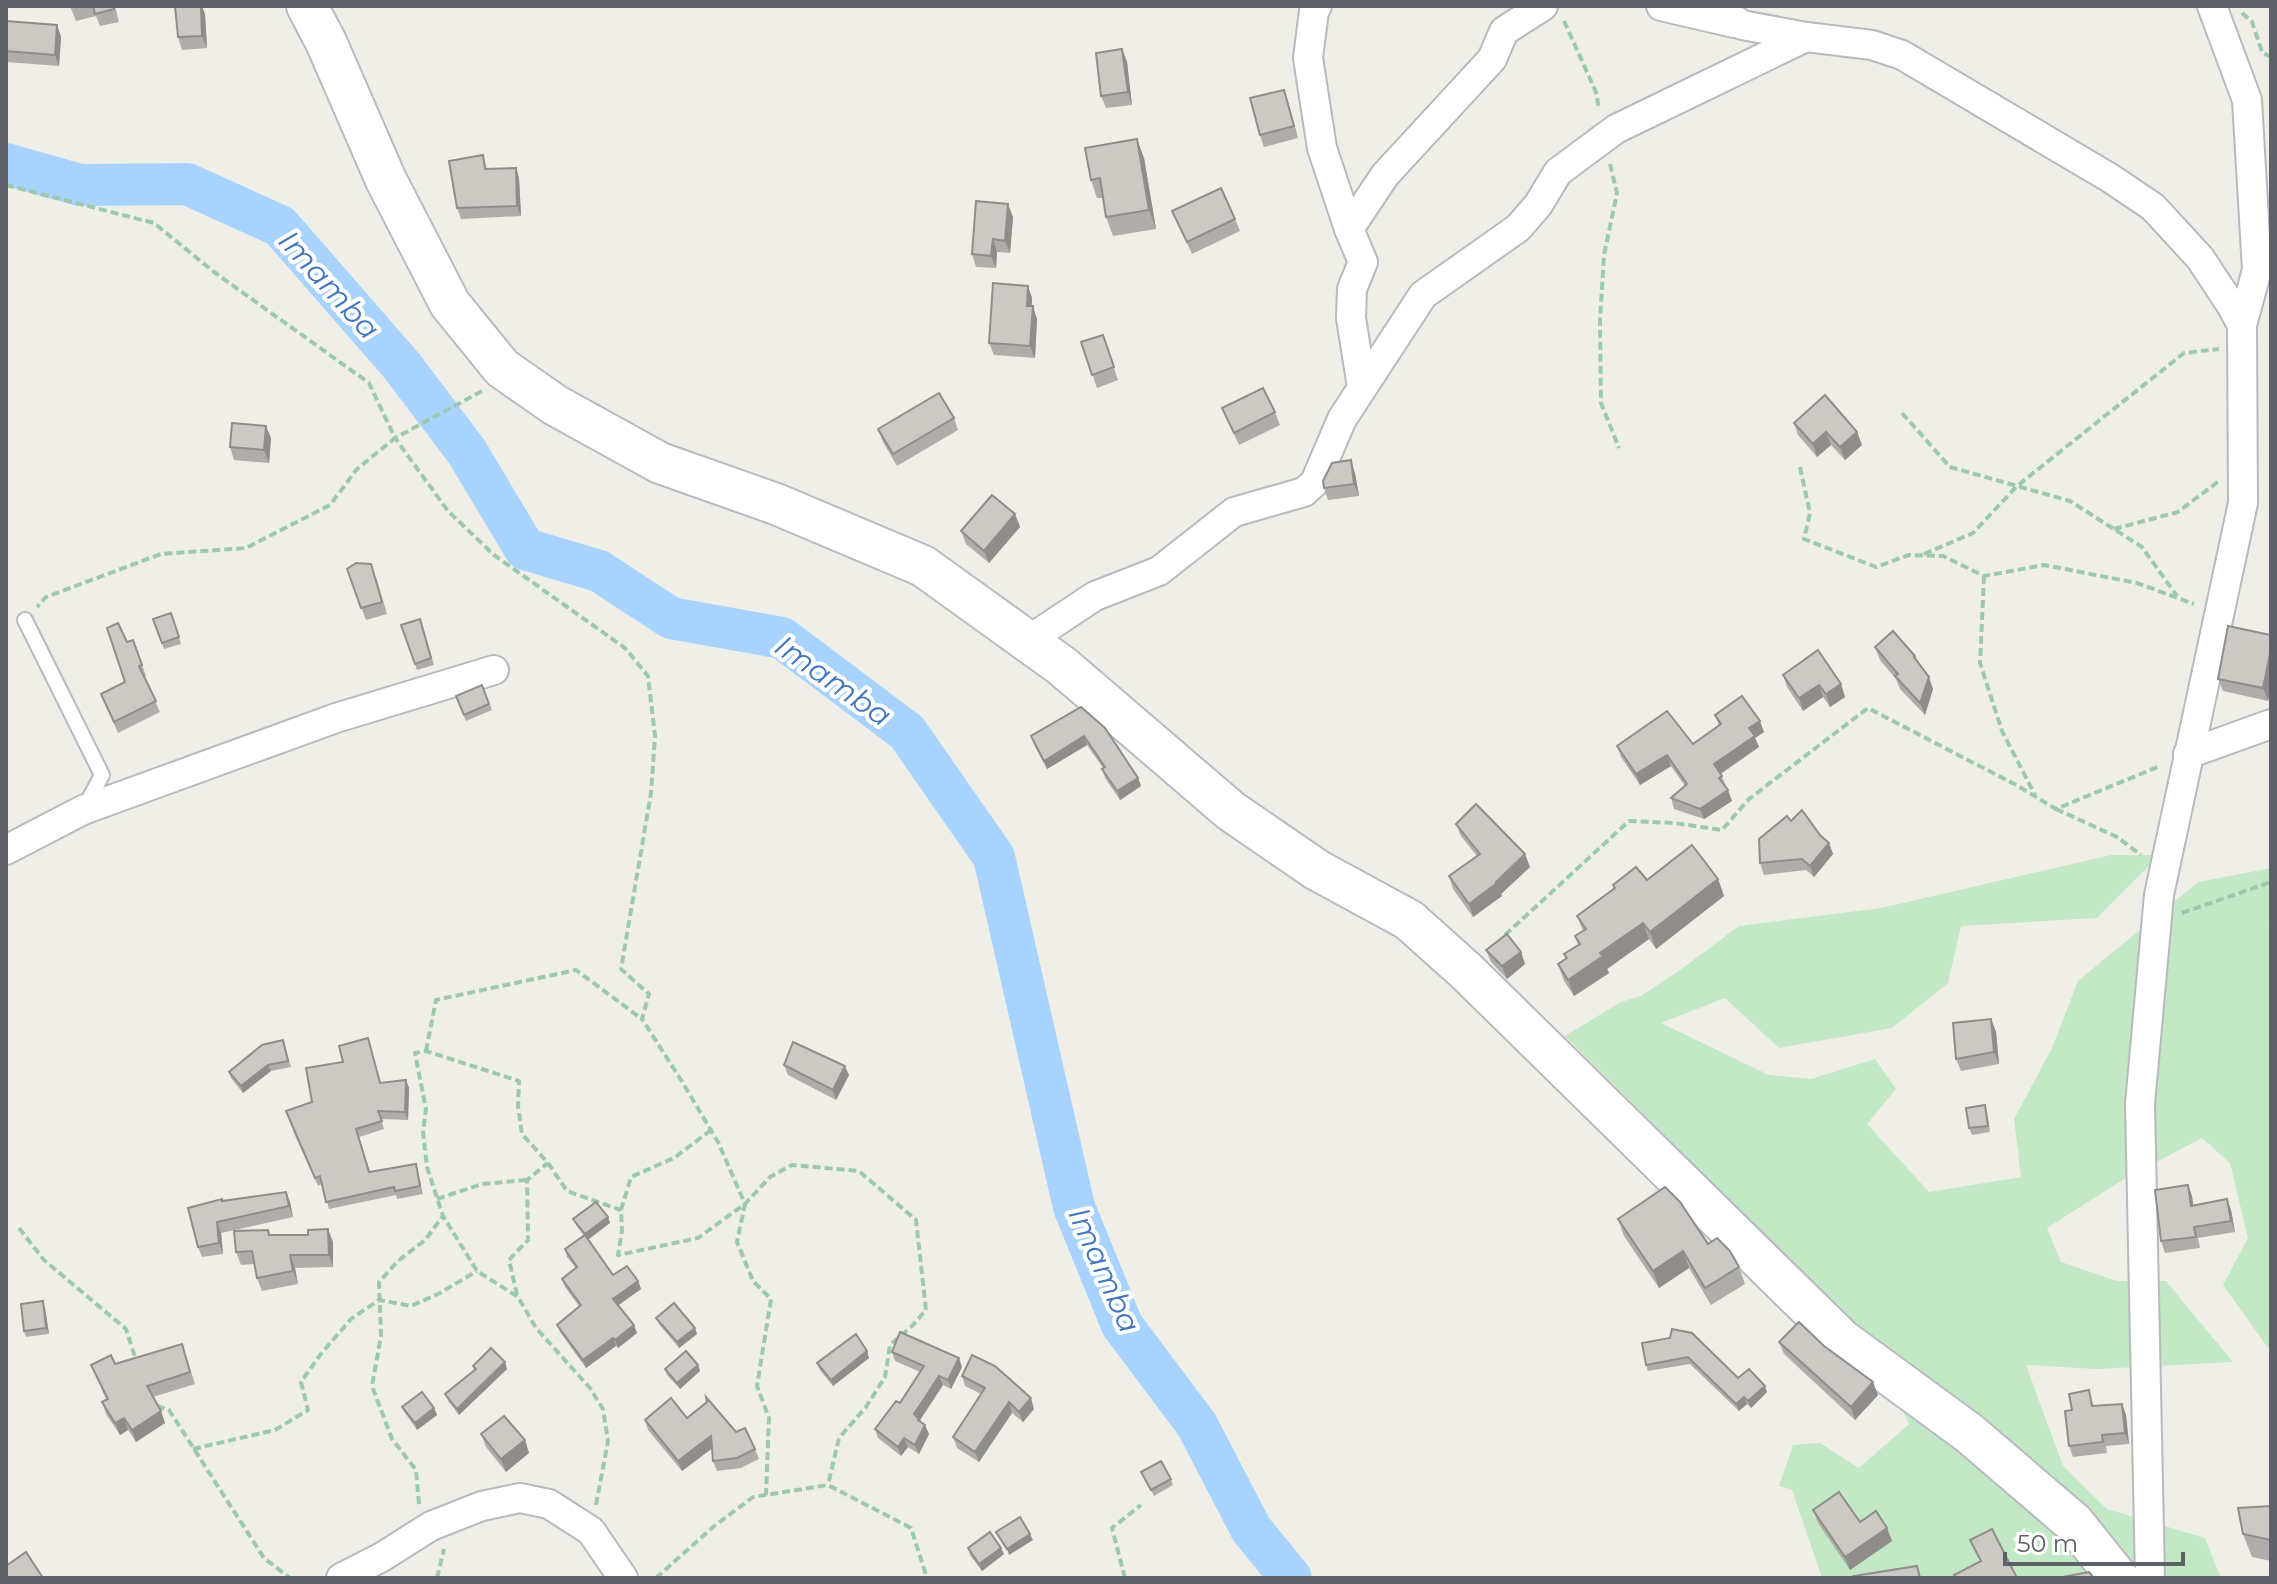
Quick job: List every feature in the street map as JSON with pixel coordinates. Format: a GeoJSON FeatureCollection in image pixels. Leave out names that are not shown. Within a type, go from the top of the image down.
{"type":"FeatureCollection","features":[{"type":"Feature","properties":{"kind":"street"},"geometry":{"type":"LineString","coordinates":[[307,6],[326,42],[386,180],[450,304],[502,368],[555,405],[660,463],[776,504],[923,566],[1062,666],[1231,811],[1317,870],[1409,920],[1466,971],[1842,1340],[1993,1453],[2074,1523],[2118,1578]]}},
{"type":"Feature","properties":{"kind":"street"},"geometry":{"type":"LineString","coordinates":[[1317,6],[1308,58],[1322,148],[1363,262],[1352,289],[1351,318],[1362,387]]}},
{"type":"Feature","properties":{"kind":"street"},"geometry":{"type":"LineString","coordinates":[[1661,6],[1806,37],[1872,45],[1902,55],[2110,178],[2153,207],[2200,258],[2231,305],[2242,336]]}},
{"type":"Feature","properties":{"kind":"street"},"geometry":{"type":"LineString","coordinates":[[1715,6],[1742,25]]}},
{"type":"Feature","properties":{"kind":"street"},"geometry":{"type":"LineString","coordinates":[[2150,1578],[2140,1104],[2164,872],[2243,503],[2242,336],[2257,270],[2247,100],[2212,6]]}},
{"type":"Feature","properties":{"kind":"street"},"geometry":{"type":"LineString","coordinates":[[1349,229],[1385,175],[1492,59],[1504,31],[1553,12]]}},
{"type":"Feature","properties":{"kind":"street"},"geometry":{"type":"LineString","coordinates":[[1027,641],[1095,596],[1159,571],[1234,512],[1304,492],[1315,482],[1342,419],[1423,295],[1518,228],[1538,205],[1558,172],[1616,129],[1806,37]]}},
{"type":"Feature","properties":{"kind":"street"},"geometry":{"type":"LineString","coordinates":[[6,850],[83,810],[336,718],[494,670]]}},
{"type":"Feature","properties":{"kind":"street"},"geometry":{"type":"LineString","coordinates":[[2188,754],[2271,724]]}},
{"type":"Feature","properties":{"kind":"street"},"geometry":{"type":"LineString","coordinates":[[341,1578],[431,1526],[482,1506],[520,1498],[549,1504],[591,1531],[623,1578]]}},
{"type":"Feature","properties":{"kind":"lane"},"geometry":{"type":"LineString","coordinates":[[25,620],[102,775],[83,810]]}},
{"type":"Feature","properties":{"kind":"path"},"geometry":{"type":"LineString","coordinates":[[2235,6],[2252,22],[2262,52],[2271,57]]}},
{"type":"Feature","properties":{"kind":"path"},"geometry":{"type":"LineString","coordinates":[[1553,12],[1596,92],[1617,193],[1604,255],[1600,321],[1601,403],[1619,448]]}},
{"type":"Feature","properties":{"kind":"path"},"geometry":{"type":"LineString","coordinates":[[6,185],[154,223],[214,272],[369,383],[411,464],[448,511],[494,555],[625,648],[648,676],[655,736],[651,793],[621,969],[649,994],[642,1019]]}},
{"type":"Feature","properties":{"kind":"path"},"geometry":{"type":"LineString","coordinates":[[1921,555],[1973,533],[2017,486],[2184,353],[2242,336]]}},
{"type":"Feature","properties":{"kind":"path"},"geometry":{"type":"LineString","coordinates":[[25,620],[46,597],[161,554],[246,548],[330,505],[357,469],[395,438],[485,389]]}},
{"type":"Feature","properties":{"kind":"path"},"geometry":{"type":"LineString","coordinates":[[1902,413],[1950,467],[2070,501],[2142,547],[2179,598]]}},
{"type":"Feature","properties":{"kind":"path"},"geometry":{"type":"LineString","coordinates":[[2114,529],[2178,512],[2243,462]]}},
{"type":"Feature","properties":{"kind":"path"},"geometry":{"type":"LineString","coordinates":[[1800,467],[1810,513],[1804,539],[1876,567],[1909,555],[1943,556],[1984,576],[2044,565],[2137,583],[2219,614]]}},
{"type":"Feature","properties":{"kind":"path"},"geometry":{"type":"LineString","coordinates":[[1984,576],[1980,663],[2002,731],[2036,797]]}},
{"type":"Feature","properties":{"kind":"path"},"geometry":{"type":"LineString","coordinates":[[1501,939],[1629,821],[1722,830],[1749,799],[1868,708],[2056,809],[2117,837],[2164,872]]}},
{"type":"Feature","properties":{"kind":"path"},"geometry":{"type":"LineString","coordinates":[[2056,809],[2188,754]]}},
{"type":"Feature","properties":{"kind":"path"},"geometry":{"type":"LineString","coordinates":[[2157,922],[2271,882]]}},
{"type":"Feature","properties":{"kind":"path"},"geometry":{"type":"LineString","coordinates":[[426,1051],[436,1000],[576,970],[642,1019],[711,1130],[745,1204],[737,1242],[753,1281],[771,1299],[757,1386],[769,1418],[766,1495]]}},
{"type":"Feature","properties":{"kind":"path"},"geometry":{"type":"LineString","coordinates":[[518,1297],[477,1271],[443,1216],[427,1167],[423,1132],[426,1109],[415,1053],[426,1051],[519,1081],[518,1106],[522,1134],[548,1163],[567,1191],[621,1210]]}},
{"type":"Feature","properties":{"kind":"path"},"geometry":{"type":"LineString","coordinates":[[711,1130],[674,1158],[631,1177],[621,1210],[618,1255],[698,1238],[745,1204],[770,1177],[792,1165],[859,1171],[916,1220],[926,1310],[890,1345],[885,1377],[866,1407],[839,1438],[828,1485]]}},
{"type":"Feature","properties":{"kind":"path"},"geometry":{"type":"LineString","coordinates":[[437,1199],[482,1184],[527,1180],[548,1163]]}},
{"type":"Feature","properties":{"kind":"path"},"geometry":{"type":"LineString","coordinates":[[527,1180],[528,1240],[509,1260],[518,1297],[536,1328],[590,1388],[603,1409],[608,1441],[591,1531]]}},
{"type":"Feature","properties":{"kind":"path"},"geometry":{"type":"LineString","coordinates":[[431,1526],[420,1507],[416,1470],[392,1439],[372,1386],[381,1336],[379,1282],[398,1261],[425,1240],[443,1216]]}},
{"type":"Feature","properties":{"kind":"path"},"geometry":{"type":"LineString","coordinates":[[19,1228],[44,1260],[126,1329],[141,1374]]}},
{"type":"Feature","properties":{"kind":"path"},"geometry":{"type":"LineString","coordinates":[[193,1449],[275,1430],[308,1410],[301,1382],[351,1319],[379,1300],[411,1306],[477,1271]]}},
{"type":"Feature","properties":{"kind":"path"},"geometry":{"type":"LineString","coordinates":[[151,1404],[169,1410],[264,1558],[290,1578]]}},
{"type":"Feature","properties":{"kind":"path"},"geometry":{"type":"LineString","coordinates":[[656,1578],[713,1527],[753,1497],[828,1485],[911,1528],[927,1578]]}},
{"type":"Feature","properties":{"kind":"path"},"geometry":{"type":"LineString","coordinates":[[1125,1578],[1112,1528],[1141,1505]]}},
{"type":"Feature","properties":{"kind":"green space"},"geometry":{"type":"Polygon","coordinates":[[[2111,855],[2160,855],[2097,918],[1961,926],[1948,983],[1892,1028],[1779,1048],[1725,998],[1661,1023],[1769,1075],[1811,1079],[1875,1059],[1896,1089],[1867,1124],[1929,1192],[2021,1177],[2014,1119],[2052,1048],[2078,981],[2198,882],[2271,868],[2271,923],[2268,926],[2271,932],[2271,1352],[2223,1285],[2248,1238],[2230,1163],[2202,1138],[2124,1179],[2047,1228],[2061,1262],[2117,1281],[2166,1281],[2233,1362],[2097,1369],[2026,1365],[2063,1466],[2107,1509],[2205,1538],[2221,1578],[1822,1578],[1792,1490],[1779,1486],[1793,1445],[1820,1443],[1859,1468],[1909,1424],[1895,1393],[1798,1269],[1565,1036],[1621,1002],[1641,996],[1739,926],[1881,908],[2111,855]]]}},
{"type":"Feature","properties":{"kind":"building"},"geometry":{"type":"Polygon","coordinates":[[[93,6],[114,6],[114,9],[95,14],[93,6]]]}},
{"type":"Feature","properties":{"kind":"building"},"geometry":{"type":"Polygon","coordinates":[[[175,6],[201,6],[202,36],[178,37],[175,6]]]}},
{"type":"Feature","properties":{"kind":"building"},"geometry":{"type":"Polygon","coordinates":[[[6,21],[57,25],[55,55],[6,51],[6,21]]]}},
{"type":"Feature","properties":{"kind":"building"},"geometry":{"type":"Polygon","coordinates":[[[1122,49],[1128,92],[1101,96],[1096,53],[1122,49]]]}},
{"type":"Feature","properties":{"kind":"building"},"geometry":{"type":"Polygon","coordinates":[[[1284,90],[1294,126],[1260,135],[1250,98],[1284,90]]]}},
{"type":"Feature","properties":{"kind":"building"},"geometry":{"type":"Polygon","coordinates":[[[1137,139],[1149,210],[1106,217],[1100,178],[1091,180],[1085,148],[1137,139]]]}},
{"type":"Feature","properties":{"kind":"building"},"geometry":{"type":"Polygon","coordinates":[[[483,155],[485,169],[516,168],[517,206],[457,208],[449,161],[483,155]]]}},
{"type":"Feature","properties":{"kind":"building"},"geometry":{"type":"Polygon","coordinates":[[[1221,188],[1235,219],[1187,242],[1172,211],[1221,188]]]}},
{"type":"Feature","properties":{"kind":"building"},"geometry":{"type":"Polygon","coordinates":[[[976,201],[1008,204],[1005,241],[993,239],[991,256],[972,254],[976,201]]]}},
{"type":"Feature","properties":{"kind":"building"},"geometry":{"type":"Polygon","coordinates":[[[993,283],[1028,286],[1027,306],[1033,306],[1030,346],[989,343],[993,283]]]}},
{"type":"Feature","properties":{"kind":"building"},"geometry":{"type":"Polygon","coordinates":[[[1103,335],[1114,367],[1092,375],[1081,342],[1103,335]]]}},
{"type":"Feature","properties":{"kind":"building"},"geometry":{"type":"Polygon","coordinates":[[[1263,388],[1275,412],[1234,433],[1222,408],[1263,388]]]}},
{"type":"Feature","properties":{"kind":"building"},"geometry":{"type":"Polygon","coordinates":[[[939,393],[954,418],[893,454],[878,429],[939,393]]]}},
{"type":"Feature","properties":{"kind":"building"},"geometry":{"type":"Polygon","coordinates":[[[1825,395],[1857,432],[1840,447],[1826,432],[1813,444],[1794,423],[1825,395]]]}},
{"type":"Feature","properties":{"kind":"building"},"geometry":{"type":"Polygon","coordinates":[[[232,423],[266,426],[264,450],[230,447],[232,423]]]}},
{"type":"Feature","properties":{"kind":"building"},"geometry":{"type":"Polygon","coordinates":[[[1351,460],[1354,484],[1324,488],[1323,481],[1332,463],[1351,460]]]}},
{"type":"Feature","properties":{"kind":"building"},"geometry":{"type":"Polygon","coordinates":[[[992,495],[1015,514],[984,551],[961,531],[992,495]]]}},
{"type":"Feature","properties":{"kind":"building"},"geometry":{"type":"Polygon","coordinates":[[[356,563],[371,564],[382,602],[361,608],[347,569],[356,563]]]}},
{"type":"Feature","properties":{"kind":"building"},"geometry":{"type":"Polygon","coordinates":[[[171,613],[179,637],[162,643],[153,619],[171,613]]]}},
{"type":"Feature","properties":{"kind":"building"},"geometry":{"type":"Polygon","coordinates":[[[420,619],[431,658],[415,664],[401,625],[420,619]]]}},
{"type":"Feature","properties":{"kind":"building"},"geometry":{"type":"Polygon","coordinates":[[[118,623],[127,642],[133,640],[142,665],[139,666],[156,701],[114,722],[101,694],[125,682],[107,628],[118,623]]]}},
{"type":"Feature","properties":{"kind":"building"},"geometry":{"type":"Polygon","coordinates":[[[2228,626],[2271,635],[2263,688],[2218,679],[2228,626]]]}},
{"type":"Feature","properties":{"kind":"building"},"geometry":{"type":"Polygon","coordinates":[[[1893,631],[1929,677],[1920,703],[1895,676],[1898,674],[1875,647],[1893,631]]]}},
{"type":"Feature","properties":{"kind":"building"},"geometry":{"type":"Polygon","coordinates":[[[1818,650],[1841,684],[1826,694],[1819,685],[1799,698],[1783,675],[1818,650]]]}},
{"type":"Feature","properties":{"kind":"building"},"geometry":{"type":"Polygon","coordinates":[[[482,685],[489,704],[464,715],[456,696],[482,685]]]}},
{"type":"Feature","properties":{"kind":"building"},"geometry":{"type":"Polygon","coordinates":[[[1742,696],[1760,721],[1749,728],[1755,736],[1714,764],[1728,790],[1700,809],[1671,798],[1687,784],[1667,755],[1636,774],[1617,746],[1667,711],[1693,744],[1721,724],[1715,715],[1742,696]]]}},
{"type":"Feature","properties":{"kind":"building"},"geometry":{"type":"Polygon","coordinates":[[[1081,707],[1105,728],[1138,778],[1117,791],[1084,736],[1044,761],[1031,736],[1081,707]]]}},
{"type":"Feature","properties":{"kind":"building"},"geometry":{"type":"Polygon","coordinates":[[[1476,804],[1525,854],[1497,883],[1469,904],[1449,876],[1480,854],[1456,824],[1476,804]]]}},
{"type":"Feature","properties":{"kind":"building"},"geometry":{"type":"Polygon","coordinates":[[[1802,810],[1829,843],[1810,866],[1802,859],[1760,863],[1759,839],[1787,816],[1791,821],[1802,810]]]}},
{"type":"Feature","properties":{"kind":"building"},"geometry":{"type":"Polygon","coordinates":[[[1692,845],[1718,879],[1650,932],[1643,923],[1568,980],[1558,964],[1567,958],[1564,954],[1580,944],[1575,936],[1586,929],[1577,916],[1615,888],[1613,885],[1636,867],[1647,880],[1692,845]]]}},
{"type":"Feature","properties":{"kind":"building"},"geometry":{"type":"Polygon","coordinates":[[[1507,934],[1521,952],[1502,966],[1486,950],[1507,934]]]}},
{"type":"Feature","properties":{"kind":"building"},"geometry":{"type":"Polygon","coordinates":[[[1991,1019],[1994,1052],[1956,1059],[1953,1023],[1991,1019]]]}},
{"type":"Feature","properties":{"kind":"building"},"geometry":{"type":"Polygon","coordinates":[[[368,1038],[380,1083],[406,1080],[405,1112],[378,1111],[382,1121],[356,1129],[369,1172],[416,1164],[420,1186],[395,1191],[394,1187],[326,1202],[320,1176],[315,1178],[286,1111],[312,1102],[306,1068],[343,1062],[339,1046],[368,1038]]]}},
{"type":"Feature","properties":{"kind":"building"},"geometry":{"type":"Polygon","coordinates":[[[283,1040],[288,1061],[268,1065],[241,1086],[229,1072],[262,1045],[283,1040]]]}},
{"type":"Feature","properties":{"kind":"building"},"geometry":{"type":"Polygon","coordinates":[[[793,1042],[845,1066],[833,1090],[784,1065],[793,1042]]]}},
{"type":"Feature","properties":{"kind":"building"},"geometry":{"type":"Polygon","coordinates":[[[1985,1105],[1988,1126],[1969,1128],[1966,1108],[1985,1105]]]}},
{"type":"Feature","properties":{"kind":"building"},"geometry":{"type":"Polygon","coordinates":[[[2188,1185],[2191,1206],[2227,1199],[2231,1221],[2194,1227],[2196,1237],[2161,1241],[2155,1190],[2188,1185]]]}},
{"type":"Feature","properties":{"kind":"building"},"geometry":{"type":"Polygon","coordinates":[[[1665,1187],[1680,1202],[1708,1244],[1717,1238],[1730,1251],[1739,1267],[1705,1288],[1683,1251],[1653,1271],[1618,1219],[1665,1187]]]}},
{"type":"Feature","properties":{"kind":"building"},"geometry":{"type":"Polygon","coordinates":[[[286,1192],[289,1206],[217,1222],[219,1243],[198,1247],[188,1208],[222,1199],[286,1192]]]}},
{"type":"Feature","properties":{"kind":"building"},"geometry":{"type":"Polygon","coordinates":[[[596,1202],[608,1217],[585,1234],[573,1219],[596,1202]]]}},
{"type":"Feature","properties":{"kind":"building"},"geometry":{"type":"Polygon","coordinates":[[[328,1229],[329,1255],[290,1255],[293,1271],[257,1278],[252,1251],[236,1252],[234,1231],[268,1230],[269,1235],[308,1235],[308,1230],[328,1229]]]}},
{"type":"Feature","properties":{"kind":"building"},"geometry":{"type":"Polygon","coordinates":[[[585,1235],[613,1275],[627,1266],[638,1281],[613,1299],[634,1325],[583,1360],[557,1325],[581,1305],[562,1279],[577,1267],[565,1249],[585,1235]]]}},
{"type":"Feature","properties":{"kind":"building"},"geometry":{"type":"Polygon","coordinates":[[[43,1301],[46,1328],[24,1331],[21,1304],[43,1301]]]}},
{"type":"Feature","properties":{"kind":"building"},"geometry":{"type":"Polygon","coordinates":[[[674,1303],[695,1328],[677,1342],[656,1318],[674,1303]]]}},
{"type":"Feature","properties":{"kind":"building"},"geometry":{"type":"Polygon","coordinates":[[[1799,1322],[1824,1346],[1873,1382],[1851,1407],[1779,1342],[1799,1322]]]}},
{"type":"Feature","properties":{"kind":"building"},"geometry":{"type":"Polygon","coordinates":[[[1672,1329],[1692,1333],[1738,1378],[1749,1369],[1765,1386],[1748,1401],[1744,1397],[1736,1404],[1688,1357],[1646,1365],[1642,1343],[1670,1338],[1672,1329]]]}},
{"type":"Feature","properties":{"kind":"building"},"geometry":{"type":"Polygon","coordinates":[[[900,1332],[959,1358],[948,1380],[939,1376],[914,1414],[925,1425],[915,1445],[904,1438],[898,1447],[875,1429],[896,1401],[900,1403],[924,1366],[892,1352],[900,1332]]]}},
{"type":"Feature","properties":{"kind":"building"},"geometry":{"type":"Polygon","coordinates":[[[856,1334],[867,1351],[831,1380],[817,1363],[856,1334]]]}},
{"type":"Feature","properties":{"kind":"building"},"geometry":{"type":"Polygon","coordinates":[[[182,1344],[190,1372],[147,1386],[161,1411],[132,1430],[124,1418],[115,1423],[102,1402],[108,1399],[91,1365],[111,1355],[115,1364],[182,1344]]]}},
{"type":"Feature","properties":{"kind":"building"},"geometry":{"type":"Polygon","coordinates":[[[491,1348],[505,1362],[457,1409],[445,1394],[476,1369],[473,1366],[491,1348]]]}},
{"type":"Feature","properties":{"kind":"building"},"geometry":{"type":"Polygon","coordinates":[[[686,1351],[698,1365],[677,1383],[665,1369],[686,1351]]]}},
{"type":"Feature","properties":{"kind":"building"},"geometry":{"type":"Polygon","coordinates":[[[972,1355],[995,1366],[1031,1398],[1019,1412],[1009,1402],[975,1452],[953,1437],[985,1388],[962,1376],[972,1355]]]}},
{"type":"Feature","properties":{"kind":"building"},"geometry":{"type":"Polygon","coordinates":[[[2089,1390],[2092,1406],[2122,1404],[2125,1433],[2102,1435],[2103,1442],[2069,1446],[2065,1411],[2072,1410],[2069,1394],[2089,1390]]]}},
{"type":"Feature","properties":{"kind":"building"},"geometry":{"type":"Polygon","coordinates":[[[422,1392],[434,1408],[415,1423],[402,1407],[422,1392]]]}},
{"type":"Feature","properties":{"kind":"building"},"geometry":{"type":"Polygon","coordinates":[[[706,1397],[736,1432],[745,1428],[755,1449],[737,1458],[713,1461],[711,1436],[678,1461],[645,1420],[671,1398],[687,1418],[707,1402],[706,1397]]]}},
{"type":"Feature","properties":{"kind":"building"},"geometry":{"type":"Polygon","coordinates":[[[504,1416],[525,1440],[501,1459],[481,1434],[504,1416]]]}},
{"type":"Feature","properties":{"kind":"building"},"geometry":{"type":"Polygon","coordinates":[[[1161,1461],[1171,1479],[1151,1490],[1141,1472],[1161,1461]]]}},
{"type":"Feature","properties":{"kind":"building"},"geometry":{"type":"Polygon","coordinates":[[[1839,1492],[1860,1522],[1876,1511],[1887,1528],[1845,1557],[1813,1510],[1839,1492]]]}},
{"type":"Feature","properties":{"kind":"building"},"geometry":{"type":"Polygon","coordinates":[[[2271,1506],[2271,1540],[2243,1534],[2238,1508],[2271,1506]]]}},
{"type":"Feature","properties":{"kind":"building"},"geometry":{"type":"Polygon","coordinates":[[[1020,1517],[1030,1534],[1007,1549],[996,1532],[1020,1517]]]}},
{"type":"Feature","properties":{"kind":"building"},"geometry":{"type":"Polygon","coordinates":[[[1992,1529],[2017,1578],[1956,1578],[1954,1575],[1981,1561],[1970,1540],[1992,1529]]]}},
{"type":"Feature","properties":{"kind":"building"},"geometry":{"type":"Polygon","coordinates":[[[990,1532],[1001,1548],[979,1564],[968,1548],[990,1532]]]}},
{"type":"Feature","properties":{"kind":"building"},"geometry":{"type":"Polygon","coordinates":[[[26,1552],[43,1578],[6,1578],[6,1566],[26,1552]]]}},
{"type":"Feature","properties":{"kind":"building"},"geometry":{"type":"Polygon","coordinates":[[[1917,1566],[1920,1578],[1854,1576],[1917,1566]]]}},
{"type":"Feature","properties":{"kind":"building"},"geometry":{"type":"Polygon","coordinates":[[[2089,1572],[2094,1578],[2057,1578],[2089,1572]]]}},
{"type":"Feature","properties":{"kind":"waterway","name":"Imamba"},"geometry":{"type":"LineString","coordinates":[[6,164],[80,185],[187,184],[280,226],[402,366],[467,452],[525,549],[599,571],[671,618],[782,638],[907,732],[994,857],[1074,1207],[1122,1325],[1197,1425],[1251,1529],[1291,1578]]}}]}
